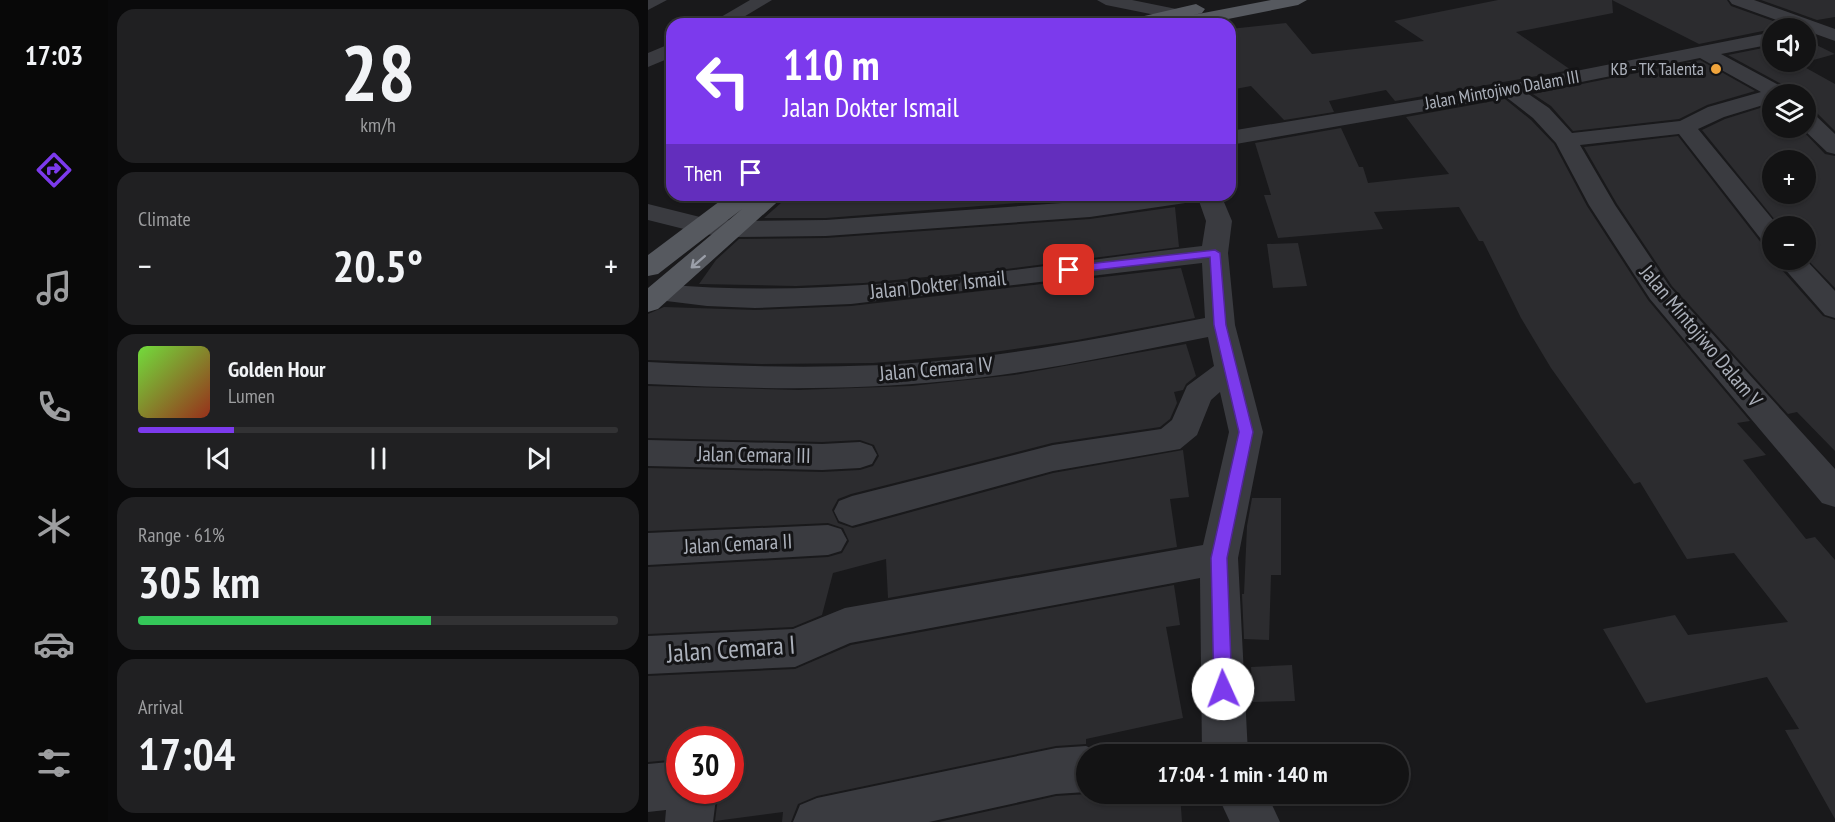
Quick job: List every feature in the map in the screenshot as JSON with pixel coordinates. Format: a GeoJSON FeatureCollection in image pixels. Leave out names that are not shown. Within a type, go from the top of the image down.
{"type":"FeatureCollection","features":[{"type":"Feature","properties":{"kind":"main road"},"geometry":{"type":"LineString","coordinates":[[1180,18],[1245,0]]}},
{"type":"Feature","properties":{"kind":"main road"},"geometry":{"type":"LineString","coordinates":[[1195,18],[1298,0]]}},
{"type":"Feature","properties":{"kind":"main road"},"geometry":{"type":"LineString","coordinates":[[650,265],[736,201]]}},
{"type":"Feature","properties":{"kind":"main road"},"geometry":{"type":"LineString","coordinates":[[654,298],[766,201]]}},
{"type":"Feature","properties":{"kind":"street"},"geometry":{"type":"LineString","coordinates":[[648,5],[658,0]]}},
{"type":"Feature","properties":{"kind":"street"},"geometry":{"type":"LineString","coordinates":[[729,18],[763,0]]}},
{"type":"Feature","properties":{"kind":"street"},"geometry":{"type":"LineString","coordinates":[[1106,0],[1172,18]]}},
{"type":"Feature","properties":{"kind":"street"},"geometry":{"type":"LineString","coordinates":[[1738,0],[1786,18]]}},
{"type":"Feature","properties":{"kind":"street"},"geometry":{"type":"LineString","coordinates":[[1816,29],[1835,35]]}},
{"type":"Feature","properties":{"kind":"street"},"geometry":{"type":"LineString","coordinates":[[1816,31],[1835,44]]}},
{"type":"Feature","properties":{"kind":"street"},"geometry":{"type":"LineString","coordinates":[[1437,102],[1475,90],[1735,39],[1762,38]]}},
{"type":"Feature","properties":{"kind":"street","name":"Jalan Mintojiwo Dalam III"},"geometry":{"type":"LineString","coordinates":[[1236,137],[1510,90],[1762,40]]}},
{"type":"Feature","properties":{"kind":"street"},"geometry":{"type":"LineString","coordinates":[[648,61],[666,52]]}},
{"type":"Feature","properties":{"kind":"street"},"geometry":{"type":"LineString","coordinates":[[1703,52],[1762,85]]}},
{"type":"Feature","properties":{"kind":"street","name":"Jalan Mintojiwo Dalam V"},"geometry":{"type":"LineString","coordinates":[[1510,90],[1541,113],[1566,140],[1602,206],[1660,293],[1835,493]]}},
{"type":"Feature","properties":{"kind":"street"},"geometry":{"type":"LineString","coordinates":[[1566,140],[1685,127],[1696,119],[1762,98]]}},
{"type":"Feature","properties":{"kind":"street"},"geometry":{"type":"LineString","coordinates":[[1685,127],[1762,223]]}},
{"type":"Feature","properties":{"kind":"street"},"geometry":{"type":"LineString","coordinates":[[1816,129],[1835,147]]}},
{"type":"Feature","properties":{"kind":"street"},"geometry":{"type":"LineString","coordinates":[[648,212],[704,226],[735,229],[948,221],[1090,209],[1149,201]]}},
{"type":"Feature","properties":{"kind":"street"},"geometry":{"type":"LineString","coordinates":[[1211,201],[1219,221],[1215,253],[1220,325],[1246,432],[1219,558],[1225,744]]}},
{"type":"Feature","properties":{"kind":"street","name":"Jalan Dokter Ismail"},"geometry":{"type":"LineString","coordinates":[[654,298],[779,298],[845,295],[928,288],[1215,253]]}},
{"type":"Feature","properties":{"kind":"street"},"geometry":{"type":"LineString","coordinates":[[1800,270],[1835,309]]}},
{"type":"Feature","properties":{"kind":"street","name":"Jalan Cemara IV"},"geometry":{"type":"LineString","coordinates":[[648,373],[727,378],[911,374],[1025,361],[1220,325]]}},
{"type":"Feature","properties":{"kind":"street"},"geometry":{"type":"LineString","coordinates":[[852,512],[1053,458],[1168,440],[1183,432],[1190,423],[1196,398],[1203,389],[1230,370]]}},
{"type":"Feature","properties":{"kind":"street","name":"Jalan Cemara III"},"geometry":{"type":"LineString","coordinates":[[648,453],[811,457],[860,455]]}},
{"type":"Feature","properties":{"kind":"street","name":"Jalan Cemara II"},"geometry":{"type":"LineString","coordinates":[[648,549],[828,540]]}},
{"type":"Feature","properties":{"kind":"street","name":"Jalan Cemara I"},"geometry":{"type":"LineString","coordinates":[[648,655],[795,648],[845,626],[1219,558]]}},
{"type":"Feature","properties":{"kind":"street"},"geometry":{"type":"LineString","coordinates":[[818,822],[1056,771],[1076,770]]}},
{"type":"Feature","properties":{"kind":"street"},"geometry":{"type":"LineString","coordinates":[[648,788],[666,786]]}},
{"type":"Feature","properties":{"kind":"street"},"geometry":{"type":"LineString","coordinates":[[689,822],[691,804]]}},
{"type":"Feature","properties":{"kind":"street"},"geometry":{"type":"LineString","coordinates":[[1247,804],[1256,822]]}},
{"type":"Feature","properties":{"kind":"building"},"geometry":{"type":"Polygon","coordinates":[[[1498,0],[1612,0],[1613,13],[1516,32],[1571,70],[1395,101],[1386,90],[1329,101],[1334,112],[1284,120],[1251,86],[1236,89],[1236,28],[1286,23],[1312,54],[1424,41],[1394,21],[1498,0]]]}},
{"type":"Feature","properties":{"kind":"building"},"geometry":{"type":"Polygon","coordinates":[[[1612,0],[1727,0],[1731,6],[1765,18],[1762,18],[1762,31],[1699,44],[1612,0]]]}},
{"type":"Feature","properties":{"kind":"building"},"geometry":{"type":"Polygon","coordinates":[[[1761,0],[1835,0],[1835,17],[1817,20],[1761,0]]]}},
{"type":"Feature","properties":{"kind":"building"},"geometry":{"type":"Polygon","coordinates":[[[1816,45],[1835,54],[1816,59],[1816,45]]]}},
{"type":"Feature","properties":{"kind":"building"},"geometry":{"type":"Polygon","coordinates":[[[1762,48],[1762,72],[1813,72],[1835,84],[1835,131],[1816,112],[1816,84],[1782,84],[1728,55],[1762,48]]]}},
{"type":"Feature","properties":{"kind":"building"},"geometry":{"type":"Polygon","coordinates":[[[1700,60],[1755,91],[1707,105],[1679,119],[1573,131],[1551,106],[1533,94],[1700,60]]]}},
{"type":"Feature","properties":{"kind":"building"},"geometry":{"type":"Polygon","coordinates":[[[1505,99],[1531,120],[1554,144],[1587,206],[1648,300],[1750,421],[1737,423],[1766,455],[1743,460],[1806,539],[1815,537],[1835,560],[1835,819],[1785,730],[1799,729],[1767,677],[1646,703],[1603,629],[1675,615],[1688,635],[1788,622],[1734,553],[1687,559],[1640,482],[1634,484],[1551,368],[1521,318],[1483,241],[1479,241],[1459,207],[1374,212],[1383,229],[1278,238],[1264,195],[1271,195],[1255,143],[1341,128],[1359,167],[1363,167],[1368,183],[1449,174],[1406,117],[1505,99]]]}},
{"type":"Feature","properties":{"kind":"building"},"geometry":{"type":"Polygon","coordinates":[[[1762,107],[1762,138],[1810,138],[1825,154],[1835,156],[1835,288],[1816,268],[1816,216],[1772,216],[1762,204],[1816,204],[1816,150],[1762,150],[1762,204],[1702,130],[1725,119],[1762,107]]]}},
{"type":"Feature","properties":{"kind":"building"},"geometry":{"type":"Polygon","coordinates":[[[1678,136],[1762,244],[1762,270],[1782,270],[1823,316],[1835,320],[1835,451],[1797,412],[1788,414],[1672,286],[1617,204],[1584,147],[1678,136]]]}},
{"type":"Feature","properties":{"kind":"building"},"geometry":{"type":"Polygon","coordinates":[[[783,201],[1043,201],[826,218],[764,218],[783,201]]]}},
{"type":"Feature","properties":{"kind":"building"},"geometry":{"type":"Polygon","coordinates":[[[1175,207],[1179,247],[999,270],[864,283],[796,286],[699,284],[716,260],[739,239],[826,238],[1090,219],[1175,207]]]}},
{"type":"Feature","properties":{"kind":"building"},"geometry":{"type":"Polygon","coordinates":[[[1298,243],[1307,286],[1273,288],[1267,244],[1298,243]]]}},
{"type":"Feature","properties":{"kind":"building"},"geometry":{"type":"Polygon","coordinates":[[[1181,268],[1195,318],[1077,340],[980,354],[873,363],[761,364],[648,360],[648,314],[664,307],[755,310],[851,306],[1181,268]]]}},
{"type":"Feature","properties":{"kind":"building"},"geometry":{"type":"Polygon","coordinates":[[[1186,344],[1196,376],[1186,384],[1183,390],[1174,392],[1177,403],[1170,419],[1160,427],[1052,443],[851,494],[838,499],[832,510],[838,523],[853,528],[1053,473],[1183,450],[1189,497],[1170,499],[1177,547],[888,598],[886,559],[833,573],[822,615],[793,627],[648,634],[648,567],[828,557],[842,553],[849,541],[843,528],[828,523],[648,531],[648,468],[822,472],[860,470],[873,466],[879,456],[874,445],[860,440],[822,442],[648,438],[648,386],[798,390],[911,386],[1014,375],[1186,344]]]}},
{"type":"Feature","properties":{"kind":"building"},"geometry":{"type":"Polygon","coordinates":[[[1252,498],[1281,498],[1281,575],[1271,575],[1269,640],[1244,639],[1242,594],[1244,594],[1247,526],[1252,498]]]}},
{"type":"Feature","properties":{"kind":"building"},"geometry":{"type":"Polygon","coordinates":[[[1174,585],[1180,625],[1166,627],[1183,718],[1086,739],[1086,744],[1056,746],[817,796],[798,804],[791,822],[782,822],[783,812],[715,821],[717,804],[744,804],[744,726],[666,726],[666,760],[648,762],[648,676],[795,669],[851,645],[1174,585]]]}},
{"type":"Feature","properties":{"kind":"building"},"geometry":{"type":"Polygon","coordinates":[[[1292,665],[1295,701],[1253,702],[1251,667],[1292,665]]]}},
{"type":"Feature","properties":{"kind":"building"},"geometry":{"type":"Polygon","coordinates":[[[1076,795],[1076,804],[1181,804],[1182,822],[939,822],[1056,796],[1076,795]]]}},
{"type":"Feature","properties":{"kind":"place","name":"KB - TK Talenta"},"geometry":{"type":"Point","coordinates":[1716,69]}},
{"type":"Feature","properties":{"kind":"route"},"geometry":{"type":"LineString","coordinates":[[1069,270],[1215,253],[1220,325],[1246,432],[1219,558],[1223,689]]}}]}
